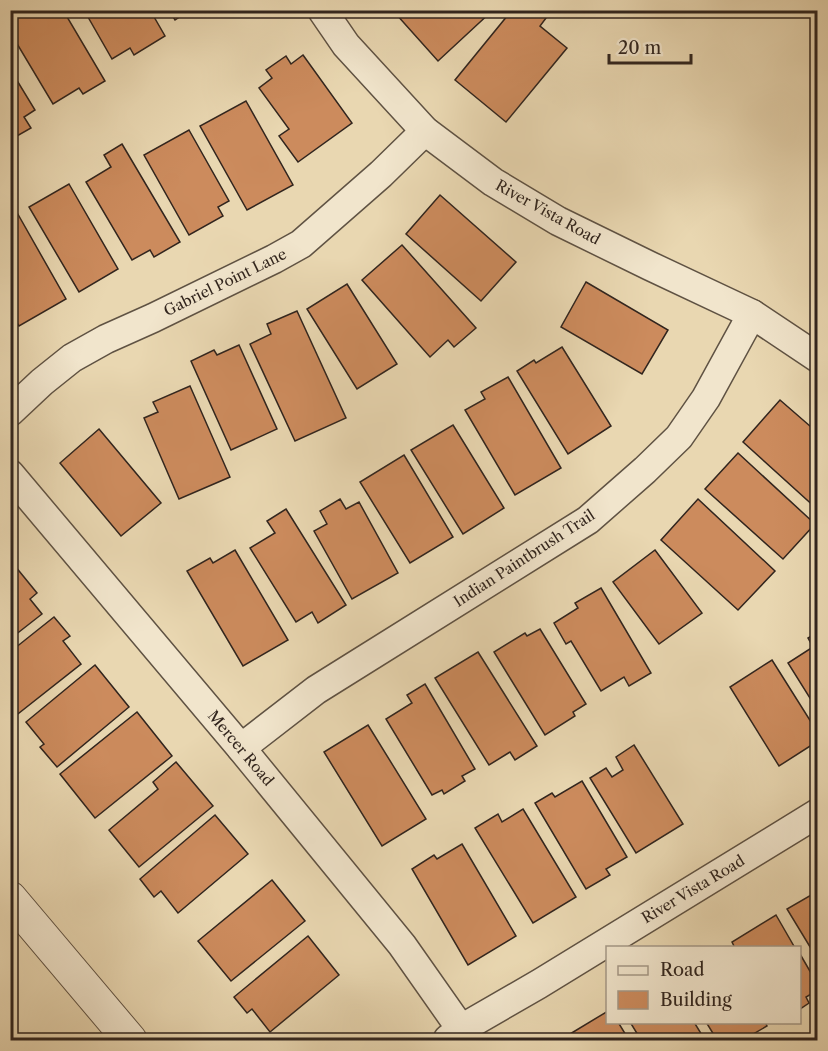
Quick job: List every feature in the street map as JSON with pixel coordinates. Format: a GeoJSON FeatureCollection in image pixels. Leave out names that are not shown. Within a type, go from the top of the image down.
{"type":"FeatureCollection","features":[{"type":"Feature","properties":{"kind":"street","name":"River Vista Road"},"geometry":{"type":"LineString","coordinates":[[322,10],[346,45],[425,131],[493,182],[558,221],[752,314],[818,358]]}},
{"type":"Feature","properties":{"kind":"street","name":"Gabriel Point Lane"},"geometry":{"type":"LineString","coordinates":[[10,412],[72,358],[106,339],[301,244],[381,174],[425,131]]}},
{"type":"Feature","properties":{"kind":"street","name":"Indian Paintbrush Trail"},"geometry":{"type":"LineString","coordinates":[[241,748],[316,690],[588,520],[679,437],[706,398],[752,314]]}},
{"type":"Feature","properties":{"kind":"street","name":"Mercer Road"},"geometry":{"type":"LineString","coordinates":[[10,474],[241,748],[402,945],[454,1035]]}},
{"type":"Feature","properties":{"kind":"street","name":"River Vista Road"},"geometry":{"type":"LineString","coordinates":[[454,1035],[818,813]]}},
{"type":"Feature","properties":{"kind":"street"},"geometry":{"type":"LineString","coordinates":[[10,898],[130,1041]]}},
{"type":"Feature","properties":{"kind":"building"},"geometry":{"type":"Polygon","coordinates":[[[15,10],[63,10],[105,81],[83,94],[79,88],[53,104],[10,32],[10,13],[15,10]]]}},
{"type":"Feature","properties":{"kind":"building"},"geometry":{"type":"Polygon","coordinates":[[[84,10],[150,10],[165,36],[134,55],[130,48],[112,59],[84,10]]]}},
{"type":"Feature","properties":{"kind":"building"},"geometry":{"type":"Polygon","coordinates":[[[169,10],[190,10],[175,20],[169,10]]]}},
{"type":"Feature","properties":{"kind":"building"},"geometry":{"type":"Polygon","coordinates":[[[400,10],[493,10],[438,61],[396,14],[400,10]]]}},
{"type":"Feature","properties":{"kind":"building"},"geometry":{"type":"Polygon","coordinates":[[[512,10],[537,10],[546,18],[540,26],[567,48],[506,122],[455,80],[512,10]]]}},
{"type":"Feature","properties":{"kind":"building"},"geometry":{"type":"Polygon","coordinates":[[[303,55],[352,123],[298,162],[279,136],[289,129],[259,88],[272,78],[266,70],[286,56],[291,64],[303,55]]]}},
{"type":"Feature","properties":{"kind":"building"},"geometry":{"type":"Polygon","coordinates":[[[10,69],[35,110],[24,117],[31,128],[10,140],[10,69]]]}},
{"type":"Feature","properties":{"kind":"building"},"geometry":{"type":"Polygon","coordinates":[[[246,101],[293,185],[247,210],[200,126],[246,101]]]}},
{"type":"Feature","properties":{"kind":"building"},"geometry":{"type":"Polygon","coordinates":[[[189,130],[229,201],[218,207],[223,216],[189,235],[144,155],[189,130]]]}},
{"type":"Feature","properties":{"kind":"building"},"geometry":{"type":"Polygon","coordinates":[[[122,144],[180,242],[154,257],[150,250],[132,260],[86,182],[111,167],[104,155],[122,144]]]}},
{"type":"Feature","properties":{"kind":"building"},"geometry":{"type":"Polygon","coordinates":[[[69,184],[118,269],[79,292],[29,207],[69,184]]]}},
{"type":"Feature","properties":{"kind":"building"},"geometry":{"type":"Polygon","coordinates":[[[440,195],[516,262],[481,301],[406,234],[440,195]]]}},
{"type":"Feature","properties":{"kind":"building"},"geometry":{"type":"Polygon","coordinates":[[[11,202],[66,299],[19,326],[10,312],[11,202]]]}},
{"type":"Feature","properties":{"kind":"building"},"geometry":{"type":"Polygon","coordinates":[[[402,245],[476,328],[454,347],[448,340],[430,357],[362,280],[402,245]]]}},
{"type":"Feature","properties":{"kind":"building"},"geometry":{"type":"Polygon","coordinates":[[[586,282],[668,330],[642,374],[561,327],[586,282]]]}},
{"type":"Feature","properties":{"kind":"building"},"geometry":{"type":"Polygon","coordinates":[[[347,284],[397,364],[357,389],[307,309],[347,284]]]}},
{"type":"Feature","properties":{"kind":"building"},"geometry":{"type":"Polygon","coordinates":[[[297,311],[346,418],[295,441],[250,344],[271,334],[267,324],[297,311]]]}},
{"type":"Feature","properties":{"kind":"building"},"geometry":{"type":"Polygon","coordinates":[[[239,345],[277,429],[231,450],[191,361],[214,350],[217,355],[239,345]]]}},
{"type":"Feature","properties":{"kind":"building"},"geometry":{"type":"Polygon","coordinates":[[[562,347],[611,426],[568,454],[517,371],[534,360],[536,363],[562,347]]]}},
{"type":"Feature","properties":{"kind":"building"},"geometry":{"type":"Polygon","coordinates":[[[508,377],[561,468],[515,495],[465,410],[485,399],[481,392],[508,377]]]}},
{"type":"Feature","properties":{"kind":"building"},"geometry":{"type":"Polygon","coordinates":[[[190,386],[230,477],[179,499],[144,418],[158,412],[153,402],[190,386]]]}},
{"type":"Feature","properties":{"kind":"building"},"geometry":{"type":"Polygon","coordinates":[[[780,400],[818,433],[817,509],[743,442],[780,400]]]}},
{"type":"Feature","properties":{"kind":"building"},"geometry":{"type":"Polygon","coordinates":[[[453,425],[504,508],[463,534],[411,450],[453,425]]]}},
{"type":"Feature","properties":{"kind":"building"},"geometry":{"type":"Polygon","coordinates":[[[99,429],[161,503],[121,536],[60,463],[99,429]]]}},
{"type":"Feature","properties":{"kind":"building"},"geometry":{"type":"Polygon","coordinates":[[[738,453],[815,524],[783,559],[705,489],[738,453]]]}},
{"type":"Feature","properties":{"kind":"building"},"geometry":{"type":"Polygon","coordinates":[[[404,455],[453,537],[410,563],[360,482],[404,455]]]}},
{"type":"Feature","properties":{"kind":"building"},"geometry":{"type":"Polygon","coordinates":[[[340,499],[346,509],[359,502],[398,573],[352,599],[314,531],[327,524],[320,511],[340,499]]]}},
{"type":"Feature","properties":{"kind":"building"},"geometry":{"type":"Polygon","coordinates":[[[698,499],[775,571],[738,610],[661,540],[698,499]]]}},
{"type":"Feature","properties":{"kind":"building"},"geometry":{"type":"Polygon","coordinates":[[[286,509],[346,605],[318,623],[312,612],[296,622],[250,548],[275,533],[267,521],[286,509]]]}},
{"type":"Feature","properties":{"kind":"building"},"geometry":{"type":"Polygon","coordinates":[[[235,550],[288,640],[243,666],[187,571],[210,558],[213,563],[235,550]]]}},
{"type":"Feature","properties":{"kind":"building"},"geometry":{"type":"Polygon","coordinates":[[[655,550],[702,613],[659,644],[613,582],[655,550]]]}},
{"type":"Feature","properties":{"kind":"building"},"geometry":{"type":"Polygon","coordinates":[[[15,566],[37,593],[30,599],[42,614],[10,639],[10,570],[15,566]]]}},
{"type":"Feature","properties":{"kind":"building"},"geometry":{"type":"Polygon","coordinates":[[[601,588],[651,673],[629,686],[624,677],[601,691],[571,641],[566,644],[554,623],[578,608],[575,603],[601,588]]]}},
{"type":"Feature","properties":{"kind":"building"},"geometry":{"type":"Polygon","coordinates":[[[54,617],[70,636],[63,641],[81,664],[14,717],[10,712],[10,652],[54,617]]]}},
{"type":"Feature","properties":{"kind":"building"},"geometry":{"type":"Polygon","coordinates":[[[540,629],[586,704],[573,712],[575,716],[545,735],[494,652],[525,633],[527,636],[540,629]]]}},
{"type":"Feature","properties":{"kind":"building"},"geometry":{"type":"Polygon","coordinates":[[[818,632],[818,711],[788,663],[813,647],[808,638],[818,632]]]}},
{"type":"Feature","properties":{"kind":"building"},"geometry":{"type":"Polygon","coordinates":[[[478,652],[537,746],[515,760],[510,752],[489,765],[435,678],[478,652]]]}},
{"type":"Feature","properties":{"kind":"building"},"geometry":{"type":"Polygon","coordinates":[[[772,660],[818,733],[818,741],[779,766],[730,687],[772,660]]]}},
{"type":"Feature","properties":{"kind":"building"},"geometry":{"type":"Polygon","coordinates":[[[95,665],[129,707],[57,767],[40,747],[44,744],[26,722],[95,665]]]}},
{"type":"Feature","properties":{"kind":"building"},"geometry":{"type":"Polygon","coordinates":[[[425,684],[475,769],[462,776],[465,781],[444,794],[442,790],[432,795],[386,719],[412,703],[407,695],[425,684]]]}},
{"type":"Feature","properties":{"kind":"building"},"geometry":{"type":"Polygon","coordinates":[[[137,712],[172,756],[95,818],[60,774],[137,712]]]}},
{"type":"Feature","properties":{"kind":"building"},"geometry":{"type":"Polygon","coordinates":[[[368,725],[426,819],[382,846],[324,752],[368,725]]]}},
{"type":"Feature","properties":{"kind":"building"},"geometry":{"type":"Polygon","coordinates":[[[634,745],[683,824],[636,853],[590,778],[606,768],[612,777],[623,770],[616,757],[634,745]]]}},
{"type":"Feature","properties":{"kind":"building"},"geometry":{"type":"Polygon","coordinates":[[[176,762],[213,806],[139,867],[109,830],[158,789],[153,782],[176,762]]]}},
{"type":"Feature","properties":{"kind":"building"},"geometry":{"type":"Polygon","coordinates":[[[582,781],[627,857],[606,869],[610,875],[586,889],[535,803],[552,793],[555,797],[582,781]]]}},
{"type":"Feature","properties":{"kind":"building"},"geometry":{"type":"Polygon","coordinates":[[[523,809],[576,897],[533,923],[475,828],[498,814],[502,822],[523,809]]]}},
{"type":"Feature","properties":{"kind":"building"},"geometry":{"type":"Polygon","coordinates":[[[215,815],[248,854],[178,913],[161,891],[154,897],[140,879],[215,815]]]}},
{"type":"Feature","properties":{"kind":"building"},"geometry":{"type":"Polygon","coordinates":[[[462,844],[516,936],[468,965],[412,869],[434,855],[437,859],[462,844]]]}},
{"type":"Feature","properties":{"kind":"building"},"geometry":{"type":"Polygon","coordinates":[[[272,880],[305,921],[231,981],[198,941],[272,880]]]}},
{"type":"Feature","properties":{"kind":"building"},"geometry":{"type":"Polygon","coordinates":[[[818,891],[818,960],[787,909],[818,891]]]}},
{"type":"Feature","properties":{"kind":"building"},"geometry":{"type":"Polygon","coordinates":[[[776,915],[794,946],[734,946],[732,942],[776,915]]]}},
{"type":"Feature","properties":{"kind":"building"},"geometry":{"type":"Polygon","coordinates":[[[308,936],[339,975],[270,1032],[252,1009],[247,1013],[234,997],[308,936]]]}},
{"type":"Feature","properties":{"kind":"building"},"geometry":{"type":"Polygon","coordinates":[[[801,956],[818,985],[818,990],[806,997],[809,1003],[801,1008],[801,956]]]}},
{"type":"Feature","properties":{"kind":"building"},"geometry":{"type":"Polygon","coordinates":[[[606,1012],[606,1024],[619,1024],[629,1040],[568,1040],[565,1037],[606,1012]]]}},
{"type":"Feature","properties":{"kind":"building"},"geometry":{"type":"Polygon","coordinates":[[[631,1024],[695,1024],[705,1040],[641,1040],[631,1024]]]}},
{"type":"Feature","properties":{"kind":"building"},"geometry":{"type":"Polygon","coordinates":[[[707,1024],[766,1024],[767,1026],[743,1040],[717,1040],[707,1024]]]}},
{"type":"Feature","properties":{"kind":"building"},"geometry":{"type":"Polygon","coordinates":[[[10,1025],[23,1040],[10,1040],[10,1025]]]}}]}
